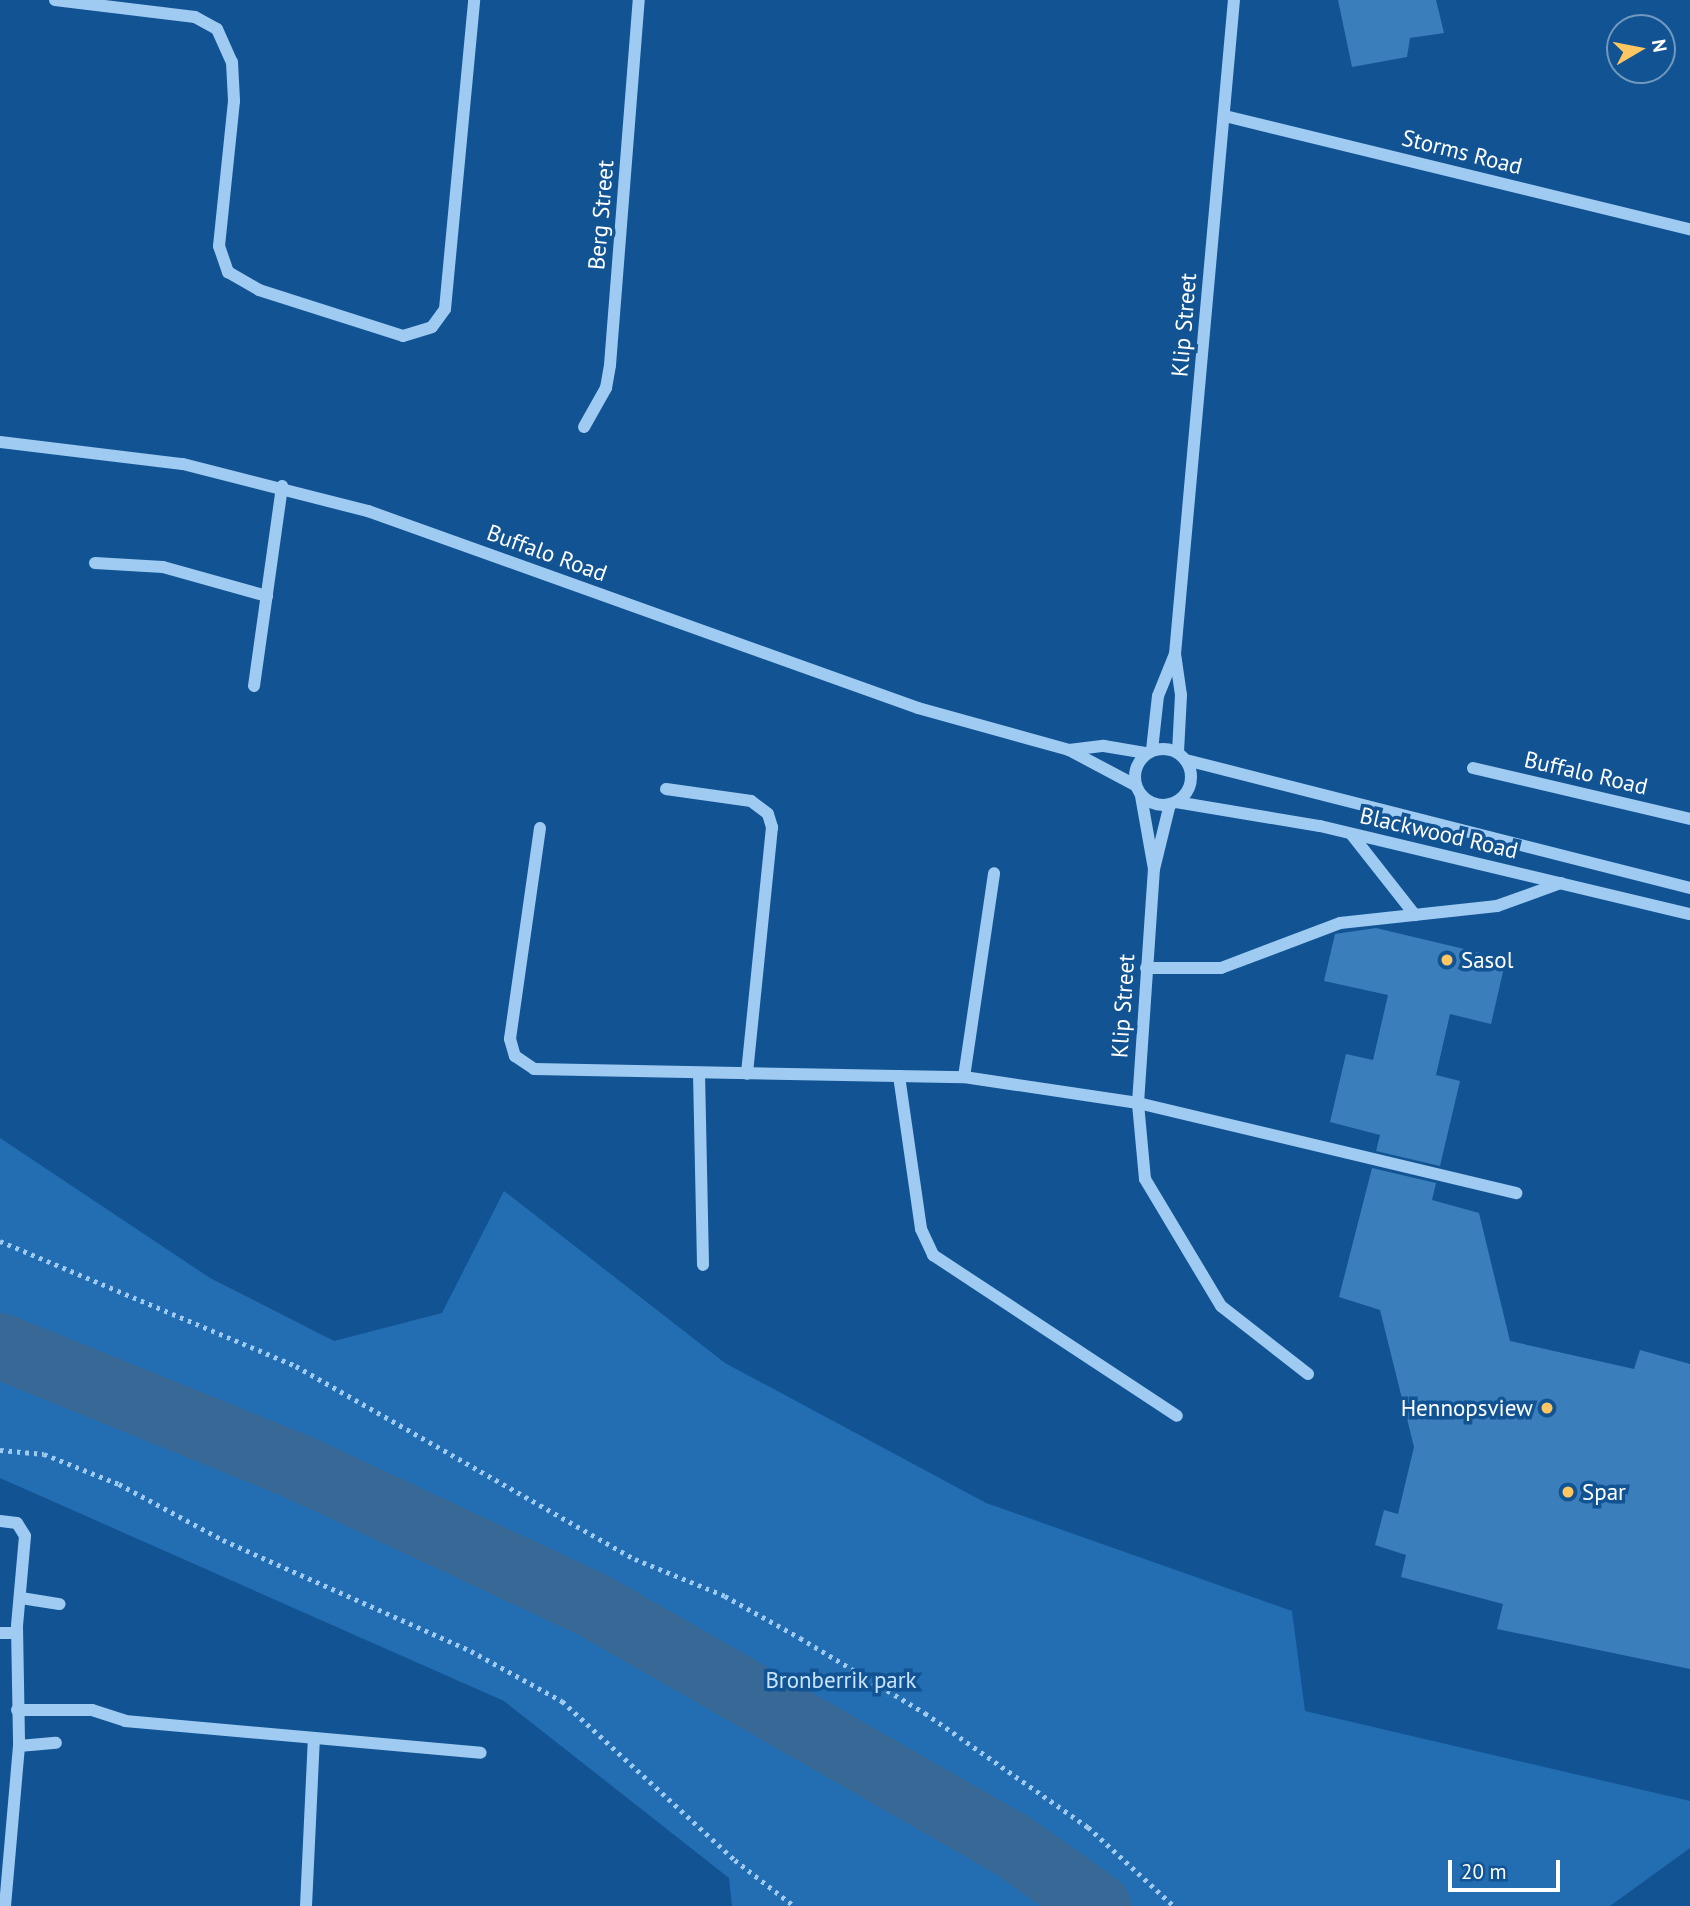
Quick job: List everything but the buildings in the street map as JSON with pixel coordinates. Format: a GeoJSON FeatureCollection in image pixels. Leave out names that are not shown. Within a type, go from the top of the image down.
{"type":"FeatureCollection","features":[{"type":"Feature","properties":{"kind":"street"},"geometry":{"type":"LineString","coordinates":[[54,0],[195,17],[217,29],[232,62],[234,101],[219,246],[228,272],[259,290],[403,336],[432,327],[444,309],[474,0]]}},
{"type":"Feature","properties":{"kind":"street","name":"Berg Street"},"geometry":{"type":"LineString","coordinates":[[584,428],[606,388],[610,365],[639,0]]}},
{"type":"Feature","properties":{"kind":"street","name":"Klip Street"},"geometry":{"type":"LineString","coordinates":[[1182,756],[1181,695],[1175,654],[1234,0]]}},
{"type":"Feature","properties":{"kind":"street","name":"Storms Road"},"geometry":{"type":"LineString","coordinates":[[1224,116],[1690,229]]}},
{"type":"Feature","properties":{"kind":"street","name":"Buffalo Road"},"geometry":{"type":"LineString","coordinates":[[0,442],[183,464],[282,486],[368,510],[918,708],[1069,750],[1138,790]]}},
{"type":"Feature","properties":{"kind":"street"},"geometry":{"type":"LineString","coordinates":[[254,687],[282,486]]}},
{"type":"Feature","properties":{"kind":"street"},"geometry":{"type":"LineString","coordinates":[[95,563],[163,567],[267,596]]}},
{"type":"Feature","properties":{"kind":"street","name":"Klip Street"},"geometry":{"type":"LineString","coordinates":[[1149,752],[1158,695],[1175,654]]}},
{"type":"Feature","properties":{"kind":"street","name":"Buffalo Road"},"geometry":{"type":"LineString","coordinates":[[1069,750],[1104,746],[1149,752]]}},
{"type":"Feature","properties":{"kind":"street"},"geometry":{"type":"LineString","coordinates":[[1149,752],[1182,756],[1190,784],[1173,803],[1138,790],[1134,773],[1149,752]]}},
{"type":"Feature","properties":{"kind":"street","name":"Blackwood Road"},"geometry":{"type":"LineString","coordinates":[[1182,756],[1690,888]]}},
{"type":"Feature","properties":{"kind":"street","name":"Buffalo Road"},"geometry":{"type":"LineString","coordinates":[[1473,768],[1690,819]]}},
{"type":"Feature","properties":{"kind":"street"},"geometry":{"type":"LineString","coordinates":[[666,789],[751,801],[762,806],[772,827],[747,1074]]}},
{"type":"Feature","properties":{"kind":"street","name":"Klip Street"},"geometry":{"type":"LineString","coordinates":[[1138,790],[1154,869]]}},
{"type":"Feature","properties":{"kind":"street","name":"Klip Street"},"geometry":{"type":"LineString","coordinates":[[1173,803],[1154,869],[1146,968],[1138,1103],[1145,1179],[1221,1306],[1308,1374]]}},
{"type":"Feature","properties":{"kind":"street","name":"Blackwood Road"},"geometry":{"type":"LineString","coordinates":[[1173,803],[1353,835],[1690,914]]}},
{"type":"Feature","properties":{"kind":"street"},"geometry":{"type":"LineString","coordinates":[[540,828],[510,1039],[515,1056],[534,1069],[561,1073],[964,1077],[1138,1103],[1516,1193]]}},
{"type":"Feature","properties":{"kind":"street"},"geometry":{"type":"LineString","coordinates":[[1353,835],[1415,915]]}},
{"type":"Feature","properties":{"kind":"street"},"geometry":{"type":"LineString","coordinates":[[964,1077],[994,873]]}},
{"type":"Feature","properties":{"kind":"street"},"geometry":{"type":"LineString","coordinates":[[1146,968],[1221,968],[1340,923],[1497,906],[1561,883]]}},
{"type":"Feature","properties":{"kind":"street"},"geometry":{"type":"LineString","coordinates":[[699,1073],[703,1265]]}},
{"type":"Feature","properties":{"kind":"street"},"geometry":{"type":"LineString","coordinates":[[899,1076],[921,1229],[933,1255],[1177,1416]]}},
{"type":"Feature","properties":{"kind":"street"},"geometry":{"type":"LineString","coordinates":[[0,1521],[17,1523],[25,1536],[17,1633],[19,1746],[6,1819],[5,1906]]}},
{"type":"Feature","properties":{"kind":"street"},"geometry":{"type":"LineString","coordinates":[[20,1598],[60,1604]]}},
{"type":"Feature","properties":{"kind":"street"},"geometry":{"type":"LineString","coordinates":[[0,1633],[17,1633]]}},
{"type":"Feature","properties":{"kind":"street"},"geometry":{"type":"LineString","coordinates":[[17,1710],[92,1710],[125,1721],[481,1753]]}},
{"type":"Feature","properties":{"kind":"street"},"geometry":{"type":"LineString","coordinates":[[306,1906],[314,1739]]}},
{"type":"Feature","properties":{"kind":"street"},"geometry":{"type":"LineString","coordinates":[[19,1746],[56,1743]]}},
{"type":"Feature","properties":{"kind":"path"},"geometry":{"type":"LineString","coordinates":[[0,1241],[296,1366],[635,1559],[725,1596],[800,1638],[925,1713],[1088,1827],[1174,1906]]}},
{"type":"Feature","properties":{"kind":"path"},"geometry":{"type":"LineString","coordinates":[[0,1450],[44,1454],[119,1484],[223,1540],[471,1651],[562,1701],[735,1860],[794,1906]]}},
{"type":"Feature","properties":{"kind":"green space","name":"Bronberrik park"},"geometry":{"type":"Polygon","coordinates":[[[0,1138],[210,1278],[334,1341],[442,1313],[504,1191],[725,1363],[986,1503],[1292,1611],[1305,1711],[1690,1801],[1690,1848],[1610,1906],[732,1906],[729,1878],[504,1701],[0,1478],[0,1138]]]}},
{"type":"Feature","properties":{"kind":"waterway"},"geometry":{"type":"LineString","coordinates":[[0,1346],[296,1466],[591,1604],[1009,1843],[1098,1906]]}},
{"type":"Feature","properties":{"kind":"place","name":"Sasol"},"geometry":{"type":"Point","coordinates":[1447,960]}},
{"type":"Feature","properties":{"kind":"place","name":"Hennopsview"},"geometry":{"type":"Point","coordinates":[1547,1408]}},
{"type":"Feature","properties":{"kind":"place","name":"Spar"},"geometry":{"type":"Point","coordinates":[1568,1492]}}]}
